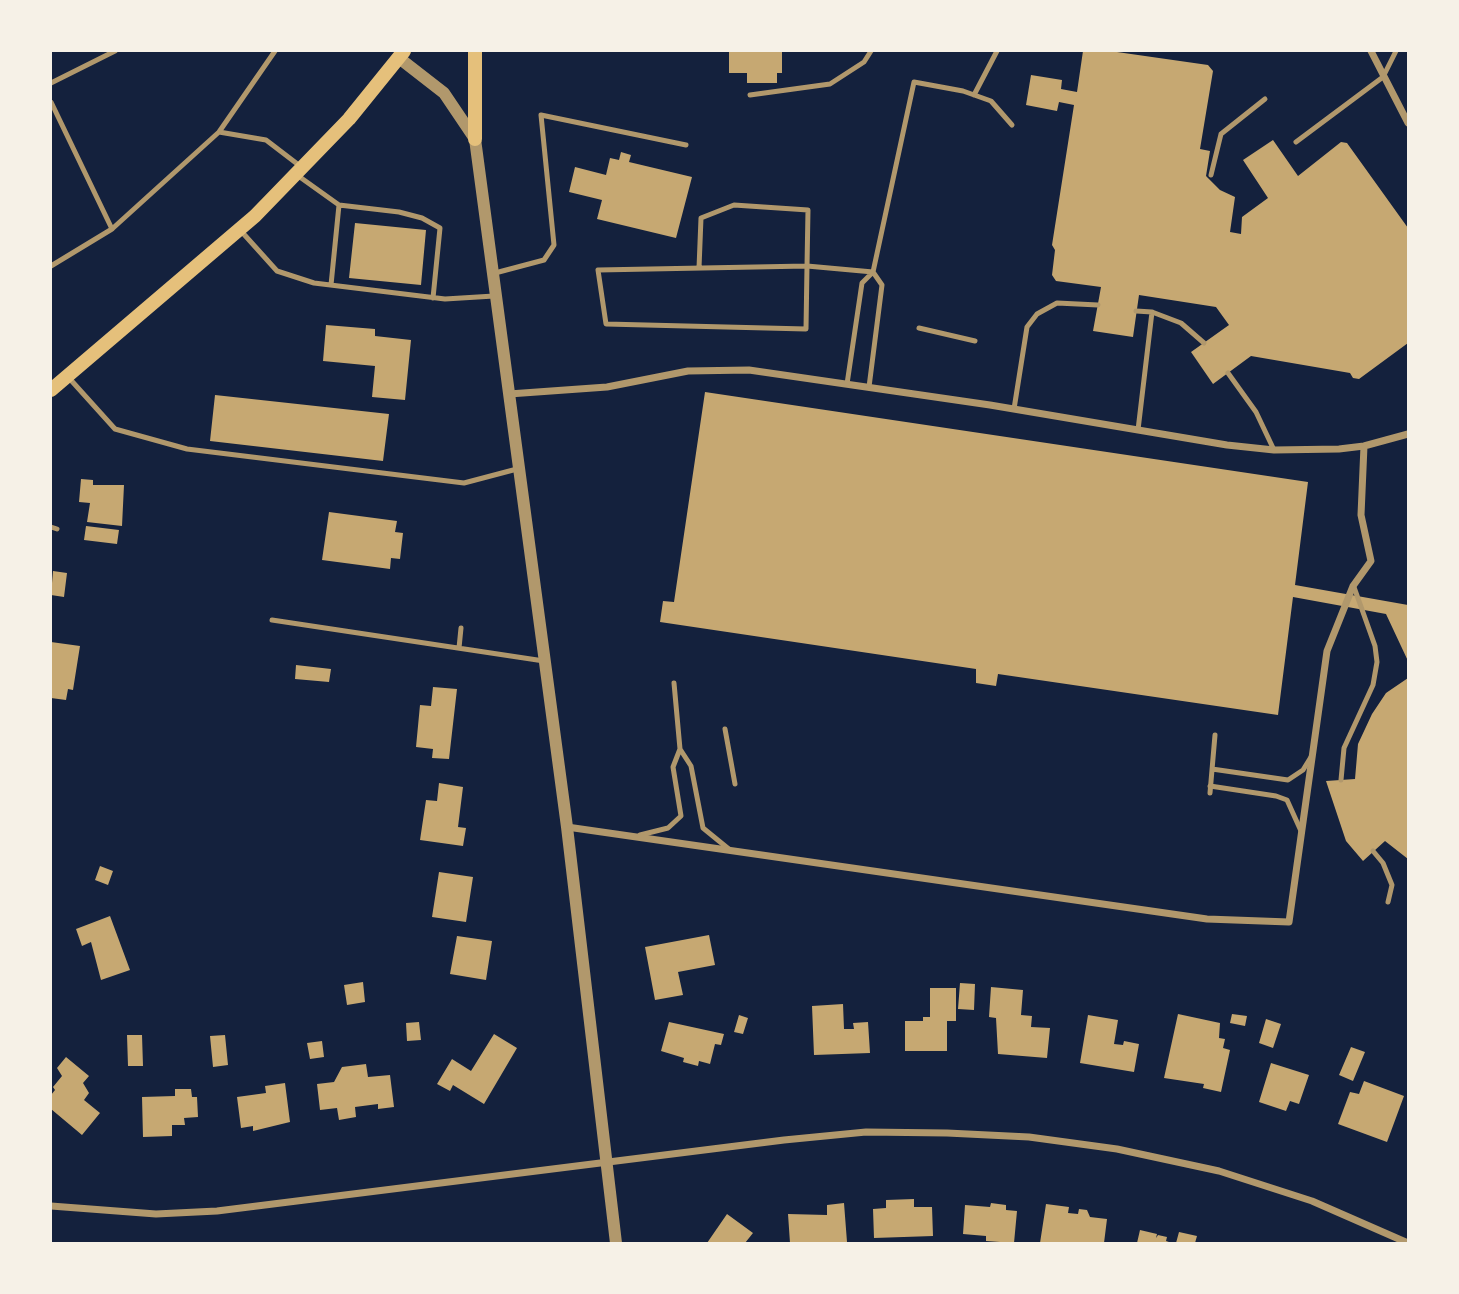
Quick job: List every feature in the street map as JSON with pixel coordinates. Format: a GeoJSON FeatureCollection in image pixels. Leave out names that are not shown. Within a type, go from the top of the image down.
{"type":"FeatureCollection","features":[{"type":"Feature","properties":{"kind":"main road"},"geometry":{"type":"LineString","coordinates":[[475,51],[475,139]]}},
{"type":"Feature","properties":{"kind":"main road"},"geometry":{"type":"LineString","coordinates":[[51,390],[239,229],[349,120],[402,54]]}},
{"type":"Feature","properties":{"kind":"street"},"geometry":{"type":"LineString","coordinates":[[1371,51],[1408,123]]}},
{"type":"Feature","properties":{"kind":"street"},"geometry":{"type":"LineString","coordinates":[[402,54],[444,93],[475,139],[517,469],[567,827],[616,1243]]}},
{"type":"Feature","properties":{"kind":"street"},"geometry":{"type":"LineString","coordinates":[[507,394],[607,387],[688,371],[749,370],[1274,450],[1364,446],[1408,434]]}},
{"type":"Feature","properties":{"kind":"street"},"geometry":{"type":"LineString","coordinates":[[567,827],[1207,919],[1289,922],[1327,651],[1353,586],[1371,561],[1361,515],[1364,446]]}},
{"type":"Feature","properties":{"kind":"street"},"geometry":{"type":"LineString","coordinates":[[51,1206],[156,1214],[216,1211],[605,1161],[866,1132],[1029,1137],[1118,1149],[1219,1171],[1312,1201],[1408,1243]]}},
{"type":"Feature","properties":{"kind":"lane"},"geometry":{"type":"LineString","coordinates":[[51,83],[115,51]]}},
{"type":"Feature","properties":{"kind":"lane"},"geometry":{"type":"LineString","coordinates":[[51,266],[112,229],[219,132],[275,51]]}},
{"type":"Feature","properties":{"kind":"lane"},"geometry":{"type":"LineString","coordinates":[[750,95],[830,83],[864,62],[871,51]]}},
{"type":"Feature","properties":{"kind":"lane"},"geometry":{"type":"LineString","coordinates":[[974,96],[997,51]]}},
{"type":"Feature","properties":{"kind":"lane"},"geometry":{"type":"LineString","coordinates":[[1296,142],[1383,77],[1396,51]]}},
{"type":"Feature","properties":{"kind":"lane"},"geometry":{"type":"LineString","coordinates":[[848,384],[862,283],[873,272],[914,82],[991,101],[1012,125]]}},
{"type":"Feature","properties":{"kind":"lane"},"geometry":{"type":"LineString","coordinates":[[1211,175],[1221,134],[1265,99]]}},
{"type":"Feature","properties":{"kind":"lane"},"geometry":{"type":"LineString","coordinates":[[51,102],[112,229]]}},
{"type":"Feature","properties":{"kind":"lane"},"geometry":{"type":"LineString","coordinates":[[492,274],[544,260],[554,245],[541,115],[686,145]]}},
{"type":"Feature","properties":{"kind":"lane"},"geometry":{"type":"LineString","coordinates":[[219,132],[266,140],[338,205],[399,212],[422,218],[440,228],[433,298]]}},
{"type":"Feature","properties":{"kind":"lane"},"geometry":{"type":"LineString","coordinates":[[331,285],[338,205]]}},
{"type":"Feature","properties":{"kind":"lane"},"geometry":{"type":"LineString","coordinates":[[699,268],[701,218],[734,205],[808,210],[807,266],[806,329],[606,324],[598,270],[807,266],[873,272]]}},
{"type":"Feature","properties":{"kind":"lane"},"geometry":{"type":"LineString","coordinates":[[239,229],[276,271],[331,285],[433,298],[495,296]]}},
{"type":"Feature","properties":{"kind":"lane"},"geometry":{"type":"LineString","coordinates":[[869,387],[882,285],[873,272]]}},
{"type":"Feature","properties":{"kind":"lane"},"geometry":{"type":"LineString","coordinates":[[1014,409],[1027,327],[1037,314],[1057,303],[1098,305]]}},
{"type":"Feature","properties":{"kind":"lane"},"geometry":{"type":"LineString","coordinates":[[1136,310],[1152,312],[1181,323],[1204,343]]}},
{"type":"Feature","properties":{"kind":"lane"},"geometry":{"type":"LineString","coordinates":[[1138,430],[1152,312]]}},
{"type":"Feature","properties":{"kind":"lane"},"geometry":{"type":"LineString","coordinates":[[919,328],[975,341]]}},
{"type":"Feature","properties":{"kind":"lane"},"geometry":{"type":"LineString","coordinates":[[1228,373],[1256,412],[1274,450]]}},
{"type":"Feature","properties":{"kind":"lane"},"geometry":{"type":"LineString","coordinates":[[67,375],[115,429],[187,449],[464,483],[517,469]]}},
{"type":"Feature","properties":{"kind":"lane"},"geometry":{"type":"LineString","coordinates":[[1341,780],[1344,748],[1373,685],[1377,663],[1375,646],[1353,586]]}},
{"type":"Feature","properties":{"kind":"lane"},"geometry":{"type":"LineString","coordinates":[[272,620],[544,661]]}},
{"type":"Feature","properties":{"kind":"lane"},"geometry":{"type":"LineString","coordinates":[[458,648],[461,628]]}},
{"type":"Feature","properties":{"kind":"lane"},"geometry":{"type":"LineString","coordinates":[[634,837],[668,828],[681,816],[673,767],[680,749],[674,683]]}},
{"type":"Feature","properties":{"kind":"lane"},"geometry":{"type":"LineString","coordinates":[[725,729],[736,784]]}},
{"type":"Feature","properties":{"kind":"lane"},"geometry":{"type":"LineString","coordinates":[[1210,793],[1215,735]]}},
{"type":"Feature","properties":{"kind":"lane"},"geometry":{"type":"LineString","coordinates":[[680,749],[691,766],[703,828],[732,851]]}},
{"type":"Feature","properties":{"kind":"lane"},"geometry":{"type":"LineString","coordinates":[[1212,769],[1288,780],[1303,770],[1311,757]]}},
{"type":"Feature","properties":{"kind":"lane"},"geometry":{"type":"LineString","coordinates":[[1210,786],[1287,800],[1301,832]]}},
{"type":"Feature","properties":{"kind":"lane"},"geometry":{"type":"LineString","coordinates":[[1373,851],[1383,863],[1392,885],[1388,902]]}},
{"type":"Feature","properties":{"kind":"building"},"geometry":{"type":"Polygon","coordinates":[[[729,51],[782,51],[782,73],[777,73],[777,83],[747,83],[747,73],[729,73],[729,51]]]}},
{"type":"Feature","properties":{"kind":"building"},"geometry":{"type":"Polygon","coordinates":[[[1083,51],[1110,51],[1208,65],[1213,71],[1200,149],[1210,151],[1206,176],[1220,190],[1235,197],[1230,232],[1241,234],[1242,217],[1268,198],[1243,160],[1273,140],[1298,176],[1341,142],[1347,143],[1408,228],[1408,343],[1359,379],[1353,378],[1350,373],[1251,356],[1213,384],[1191,352],[1229,325],[1216,307],[1139,295],[1133,337],[1093,331],[1101,287],[1056,281],[1052,275],[1055,250],[1052,245],[1074,105],[1059,102],[1057,111],[1026,105],[1031,75],[1062,80],[1061,89],[1077,92],[1083,51]]]}},
{"type":"Feature","properties":{"kind":"building"},"geometry":{"type":"Polygon","coordinates":[[[621,152],[631,155],[629,162],[692,177],[676,238],[597,219],[602,200],[569,192],[575,167],[606,175],[610,158],[619,160],[621,152]]]}},
{"type":"Feature","properties":{"kind":"building"},"geometry":{"type":"Polygon","coordinates":[[[355,223],[426,230],[421,285],[349,278],[355,223]]]}},
{"type":"Feature","properties":{"kind":"building"},"geometry":{"type":"Polygon","coordinates":[[[326,325],[375,329],[375,336],[411,340],[405,400],[372,397],[375,366],[323,361],[326,325]]]}},
{"type":"Feature","properties":{"kind":"building"},"geometry":{"type":"Polygon","coordinates":[[[705,392],[1308,482],[1295,585],[1408,605],[1408,661],[1386,614],[1293,597],[1278,715],[998,674],[996,686],[976,683],[976,669],[660,622],[663,601],[674,602],[705,392]]]}},
{"type":"Feature","properties":{"kind":"building"},"geometry":{"type":"Polygon","coordinates":[[[215,395],[389,414],[383,461],[210,441],[215,395]]]}},
{"type":"Feature","properties":{"kind":"building"},"geometry":{"type":"Polygon","coordinates":[[[81,479],[93,480],[93,485],[124,485],[122,526],[87,522],[90,503],[79,502],[81,479]]]}},
{"type":"Feature","properties":{"kind":"building"},"geometry":{"type":"Polygon","coordinates":[[[329,512],[397,521],[395,532],[403,533],[400,559],[391,558],[390,569],[322,560],[329,512]]]}},
{"type":"Feature","properties":{"kind":"building"},"geometry":{"type":"Polygon","coordinates":[[[86,526],[119,530],[117,544],[84,540],[86,526]]]}},
{"type":"Feature","properties":{"kind":"building"},"geometry":{"type":"Polygon","coordinates":[[[53,571],[67,573],[64,597],[51,595],[53,571]]]}},
{"type":"Feature","properties":{"kind":"building"},"geometry":{"type":"Polygon","coordinates":[[[51,642],[80,646],[73,690],[68,689],[66,700],[51,698],[51,642]]]}},
{"type":"Feature","properties":{"kind":"building"},"geometry":{"type":"Polygon","coordinates":[[[296,665],[331,669],[329,682],[295,679],[296,665]]]}},
{"type":"Feature","properties":{"kind":"building"},"geometry":{"type":"Polygon","coordinates":[[[1408,678],[1408,859],[1385,841],[1363,861],[1346,841],[1326,781],[1355,779],[1358,744],[1372,714],[1386,693],[1408,678]]]}},
{"type":"Feature","properties":{"kind":"building"},"geometry":{"type":"Polygon","coordinates":[[[433,687],[457,689],[449,759],[432,758],[433,749],[416,747],[420,705],[431,706],[433,687]]]}},
{"type":"Feature","properties":{"kind":"building"},"geometry":{"type":"Polygon","coordinates":[[[439,783],[463,787],[458,827],[466,828],[463,846],[420,840],[426,800],[437,801],[439,783]]]}},
{"type":"Feature","properties":{"kind":"building"},"geometry":{"type":"Polygon","coordinates":[[[100,866],[113,871],[108,885],[95,880],[100,866]]]}},
{"type":"Feature","properties":{"kind":"building"},"geometry":{"type":"Polygon","coordinates":[[[439,872],[473,877],[466,922],[432,917],[439,872]]]}},
{"type":"Feature","properties":{"kind":"building"},"geometry":{"type":"Polygon","coordinates":[[[110,916],[130,970],[101,980],[91,942],[82,946],[76,929],[110,916]]]}},
{"type":"Feature","properties":{"kind":"building"},"geometry":{"type":"Polygon","coordinates":[[[709,935],[715,965],[678,972],[683,995],[655,1000],[645,947],[709,935]]]}},
{"type":"Feature","properties":{"kind":"building"},"geometry":{"type":"Polygon","coordinates":[[[457,936],[492,941],[486,980],[450,974],[457,936]]]}},
{"type":"Feature","properties":{"kind":"building"},"geometry":{"type":"Polygon","coordinates":[[[363,982],[365,1002],[347,1005],[344,985],[363,982]]]}},
{"type":"Feature","properties":{"kind":"building"},"geometry":{"type":"Polygon","coordinates":[[[960,983],[975,984],[974,1010],[958,1009],[960,983]]]}},
{"type":"Feature","properties":{"kind":"building"},"geometry":{"type":"Polygon","coordinates":[[[991,987],[1023,990],[1021,1015],[1032,1016],[1031,1027],[1050,1028],[1047,1058],[998,1054],[996,1018],[989,1017],[991,987]]]}},
{"type":"Feature","properties":{"kind":"building"},"geometry":{"type":"Polygon","coordinates":[[[930,988],[956,988],[956,1021],[947,1021],[947,1051],[905,1051],[905,1021],[923,1021],[923,1017],[930,1017],[930,988]]]}},
{"type":"Feature","properties":{"kind":"building"},"geometry":{"type":"Polygon","coordinates":[[[843,1004],[844,1029],[854,1029],[853,1023],[868,1022],[870,1053],[814,1055],[812,1006],[843,1004]]]}},
{"type":"Feature","properties":{"kind":"building"},"geometry":{"type":"Polygon","coordinates":[[[1178,1014],[1220,1023],[1219,1038],[1225,1039],[1223,1048],[1230,1050],[1221,1092],[1203,1088],[1204,1084],[1164,1078],[1178,1014]]]}},
{"type":"Feature","properties":{"kind":"building"},"geometry":{"type":"Polygon","coordinates":[[[1232,1014],[1247,1016],[1245,1026],[1230,1023],[1232,1014]]]}},
{"type":"Feature","properties":{"kind":"building"},"geometry":{"type":"Polygon","coordinates":[[[739,1015],[748,1018],[743,1034],[734,1032],[739,1015]]]}},
{"type":"Feature","properties":{"kind":"building"},"geometry":{"type":"Polygon","coordinates":[[[1088,1015],[1118,1020],[1114,1044],[1123,1045],[1124,1041],[1139,1044],[1134,1072],[1080,1063],[1088,1015]]]}},
{"type":"Feature","properties":{"kind":"building"},"geometry":{"type":"Polygon","coordinates":[[[1266,1019],[1281,1024],[1273,1048],[1259,1043],[1266,1019]]]}},
{"type":"Feature","properties":{"kind":"building"},"geometry":{"type":"Polygon","coordinates":[[[419,1022],[421,1040],[407,1041],[406,1023],[419,1022]]]}},
{"type":"Feature","properties":{"kind":"building"},"geometry":{"type":"Polygon","coordinates":[[[669,1022],[724,1034],[721,1045],[715,1044],[710,1064],[699,1061],[698,1066],[683,1062],[684,1058],[661,1051],[669,1022]]]}},
{"type":"Feature","properties":{"kind":"building"},"geometry":{"type":"Polygon","coordinates":[[[494,1034],[517,1048],[484,1104],[453,1085],[450,1091],[437,1084],[452,1059],[471,1071],[494,1034]]]}},
{"type":"Feature","properties":{"kind":"building"},"geometry":{"type":"Polygon","coordinates":[[[127,1035],[142,1035],[143,1066],[128,1066],[127,1035]]]}},
{"type":"Feature","properties":{"kind":"building"},"geometry":{"type":"Polygon","coordinates":[[[225,1035],[228,1065],[213,1067],[210,1036],[225,1035]]]}},
{"type":"Feature","properties":{"kind":"building"},"geometry":{"type":"Polygon","coordinates":[[[322,1041],[324,1057],[310,1059],[307,1043],[322,1041]]]}},
{"type":"Feature","properties":{"kind":"building"},"geometry":{"type":"Polygon","coordinates":[[[1351,1047],[1365,1052],[1353,1081],[1339,1075],[1351,1047]]]}},
{"type":"Feature","properties":{"kind":"building"},"geometry":{"type":"Polygon","coordinates":[[[66,1057],[89,1076],[83,1083],[89,1093],[84,1100],[100,1113],[82,1135],[51,1109],[51,1095],[55,1090],[53,1087],[62,1076],[57,1068],[66,1057]]]}},
{"type":"Feature","properties":{"kind":"building"},"geometry":{"type":"Polygon","coordinates":[[[1271,1063],[1309,1075],[1299,1104],[1290,1101],[1286,1111],[1259,1102],[1271,1063]]]}},
{"type":"Feature","properties":{"kind":"building"},"geometry":{"type":"Polygon","coordinates":[[[366,1064],[368,1077],[390,1075],[394,1107],[378,1109],[378,1104],[355,1107],[356,1117],[339,1120],[337,1108],[320,1110],[317,1084],[334,1082],[342,1067],[366,1064]]]}},
{"type":"Feature","properties":{"kind":"building"},"geometry":{"type":"Polygon","coordinates":[[[1364,1081],[1404,1096],[1387,1142],[1338,1124],[1350,1092],[1359,1094],[1364,1081]]]}},
{"type":"Feature","properties":{"kind":"building"},"geometry":{"type":"Polygon","coordinates":[[[285,1083],[290,1122],[253,1131],[253,1126],[241,1128],[237,1097],[266,1093],[265,1086],[285,1083]]]}},
{"type":"Feature","properties":{"kind":"building"},"geometry":{"type":"Polygon","coordinates":[[[175,1089],[191,1089],[192,1097],[197,1097],[198,1117],[184,1118],[185,1125],[172,1125],[172,1136],[143,1137],[142,1097],[175,1096],[175,1089]]]}},
{"type":"Feature","properties":{"kind":"building"},"geometry":{"type":"Polygon","coordinates":[[[914,1199],[914,1207],[932,1207],[933,1236],[874,1238],[873,1209],[886,1208],[886,1200],[914,1199]]]}},
{"type":"Feature","properties":{"kind":"building"},"geometry":{"type":"Polygon","coordinates":[[[844,1203],[847,1242],[790,1243],[788,1214],[827,1215],[827,1205],[844,1203]]]}},
{"type":"Feature","properties":{"kind":"building"},"geometry":{"type":"Polygon","coordinates":[[[991,1203],[1006,1205],[1006,1210],[1017,1211],[1014,1243],[986,1241],[986,1236],[963,1234],[965,1205],[990,1207],[991,1203]]]}},
{"type":"Feature","properties":{"kind":"building"},"geometry":{"type":"Polygon","coordinates":[[[1046,1204],[1069,1207],[1068,1213],[1078,1214],[1079,1209],[1087,1210],[1090,1217],[1107,1219],[1104,1243],[1040,1243],[1046,1204]]]}},
{"type":"Feature","properties":{"kind":"building"},"geometry":{"type":"Polygon","coordinates":[[[727,1214],[753,1233],[745,1243],[707,1243],[727,1214]]]}},
{"type":"Feature","properties":{"kind":"building"},"geometry":{"type":"Polygon","coordinates":[[[1140,1230],[1157,1234],[1156,1238],[1158,1235],[1167,1237],[1166,1241],[1172,1243],[1137,1243],[1140,1230]]]}},
{"type":"Feature","properties":{"kind":"building"},"geometry":{"type":"Polygon","coordinates":[[[1179,1232],[1197,1236],[1195,1243],[1176,1243],[1179,1232]]]}}]}
